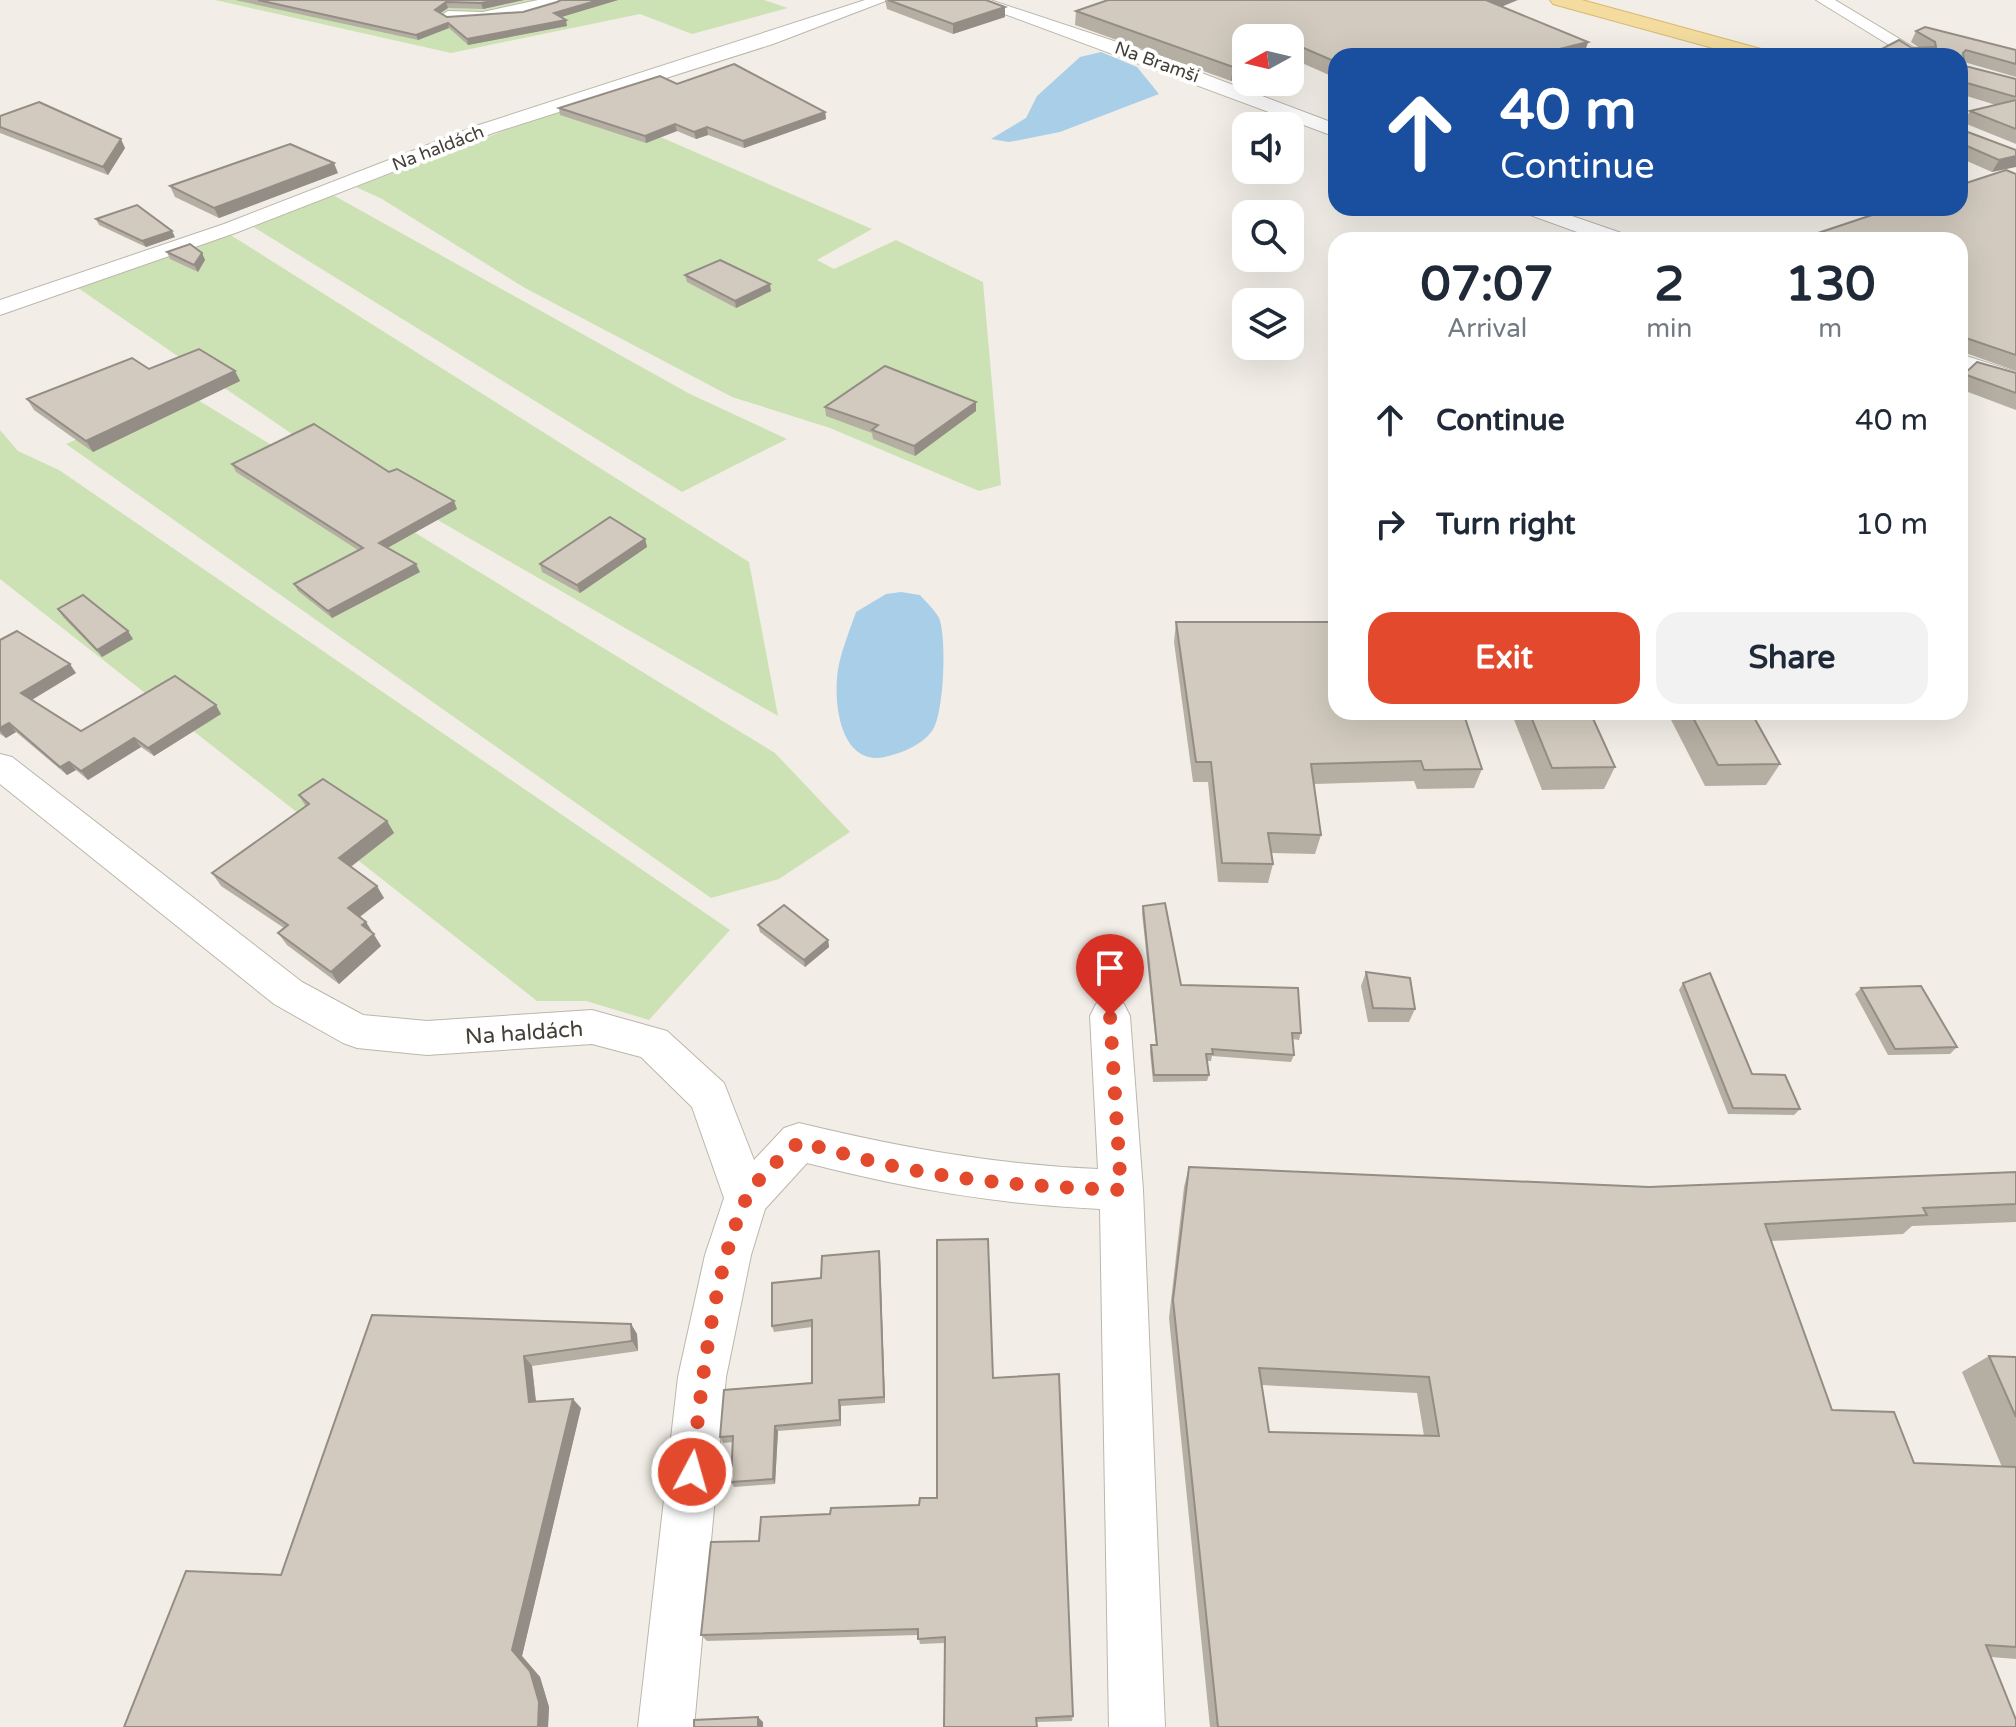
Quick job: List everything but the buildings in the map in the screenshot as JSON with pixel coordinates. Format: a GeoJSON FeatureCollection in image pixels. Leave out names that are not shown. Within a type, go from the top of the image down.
{"type":"FeatureCollection","features":[{"type":"Feature","properties":{"kind":"main road"},"geometry":{"type":"LineString","coordinates":[[1560,0],[1736,48]]}},
{"type":"Feature","properties":{"kind":"street"},"geometry":{"type":"LineString","coordinates":[[448,16],[483,17],[559,0]]}},
{"type":"Feature","properties":{"kind":"street","name":"Na haldách"},"geometry":{"type":"LineString","coordinates":[[0,308],[231,228],[486,129],[767,40],[880,0]]}},
{"type":"Feature","properties":{"kind":"street","name":"Na Bramši"},"geometry":{"type":"LineString","coordinates":[[975,0],[1122,49],[1328,128]]}},
{"type":"Feature","properties":{"kind":"street"},"geometry":{"type":"LineString","coordinates":[[1824,0],[1905,48]]}},
{"type":"Feature","properties":{"kind":"street"},"geometry":{"type":"LineString","coordinates":[[1552,216],[1596,232]]}},
{"type":"Feature","properties":{"kind":"street"},"geometry":{"type":"LineString","coordinates":[[1968,364],[2016,380]]}},
{"type":"Feature","properties":{"kind":"street","name":"Na haldách"},"geometry":{"type":"LineString","coordinates":[[0,766],[288,993],[357,1031],[427,1038],[592,1027],[653,1043],[709,1096],[746,1198]]}},
{"type":"Feature","properties":{"kind":"street"},"geometry":{"type":"LineString","coordinates":[[1110,1016],[1121,1190],[1137,1727]]}},
{"type":"Feature","properties":{"kind":"street"},"geometry":{"type":"LineString","coordinates":[[666,1727],[702,1377],[728,1255],[746,1198],[799,1142],[906,1169],[1017,1185],[1121,1190]]}},
{"type":"Feature","properties":{"kind":"green space"},"geometry":{"type":"Polygon","coordinates":[[[215,0],[764,0],[788,8],[692,34],[640,14],[451,53],[215,0]]]}},
{"type":"Feature","properties":{"kind":"green space"},"geometry":{"type":"Polygon","coordinates":[[[580,102],[872,229],[817,260],[834,269],[896,240],[983,282],[1001,485],[979,491],[830,428],[732,397],[525,288],[382,199],[356,187],[580,102]]]}},
{"type":"Feature","properties":{"kind":"green space"},"geometry":{"type":"Polygon","coordinates":[[[333,195],[690,394],[787,439],[682,492],[252,226],[333,195]]]}},
{"type":"Feature","properties":{"kind":"green space"},"geometry":{"type":"Polygon","coordinates":[[[229,234],[749,562],[778,716],[311,447],[78,288],[229,234]]]}},
{"type":"Feature","properties":{"kind":"green space"},"geometry":{"type":"Polygon","coordinates":[[[185,392],[775,753],[850,832],[779,879],[711,898],[66,444],[185,392]]]}},
{"type":"Feature","properties":{"kind":"green space"},"geometry":{"type":"Polygon","coordinates":[[[0,430],[18,451],[59,470],[730,930],[649,1020],[586,1001],[537,1001],[0,579],[0,430]]]}},
{"type":"Feature","properties":{"kind":"water"},"geometry":{"type":"Polygon","coordinates":[[[1101,52],[1137,67],[1159,94],[1060,132],[1009,142],[991,139],[1026,118],[1037,96],[1080,57],[1101,52]]]}},
{"type":"Feature","properties":{"kind":"water"},"geometry":{"type":"Polygon","coordinates":[[[901,592],[920,595],[939,618],[943,658],[939,710],[932,731],[917,744],[885,757],[869,757],[857,751],[842,726],[837,693],[839,664],[856,612],[886,594],[901,592]]]}},
{"type":"Feature","properties":{"kind":"route"},"geometry":{"type":"LineString","coordinates":[[692,1472],[702,1377],[728,1255],[746,1198],[777,1161],[799,1142],[906,1169],[1017,1185],[1121,1190],[1110,1016]]}}]}
